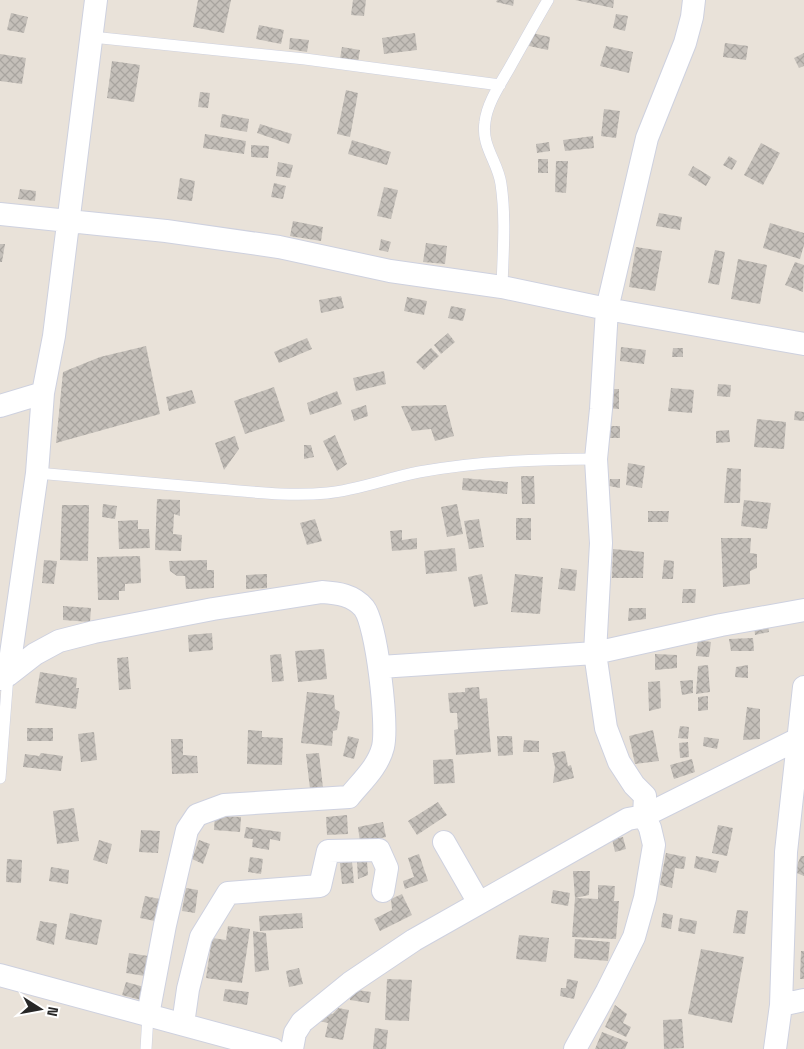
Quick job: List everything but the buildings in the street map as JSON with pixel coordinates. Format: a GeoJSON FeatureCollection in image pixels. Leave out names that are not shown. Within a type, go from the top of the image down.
{"type":"FeatureCollection","features":[{"type":"Feature","properties":{"kind":"street"},"geometry":{"type":"LineString","coordinates":[[4,677],[37,473],[44,393],[54,336],[96,0]]}},
{"type":"Feature","properties":{"kind":"street"},"geometry":{"type":"LineString","coordinates":[[575,1049],[634,937],[645,898],[654,845],[650,828],[644,816],[646,796],[634,785],[619,762],[606,728],[595,653],[601,543],[596,459],[607,309],[647,138],[685,43],[694,0]]}},
{"type":"Feature","properties":{"kind":"street"},"geometry":{"type":"LineString","coordinates":[[0,214],[166,231],[279,247],[390,272],[502,287],[607,309],[804,344]]}},
{"type":"Feature","properties":{"kind":"street"},"geometry":{"type":"LineString","coordinates":[[0,406],[44,393]]}},
{"type":"Feature","properties":{"kind":"street"},"geometry":{"type":"LineString","coordinates":[[4,677],[35,654],[59,642],[94,632],[213,609],[322,592],[339,593],[353,599],[364,609],[370,623],[380,667],[385,731],[383,748],[376,766],[349,797],[224,804],[197,815],[187,830],[165,925],[148,1015]]}},
{"type":"Feature","properties":{"kind":"street"},"geometry":{"type":"LineString","coordinates":[[380,667],[595,653],[721,625],[804,610]]}},
{"type":"Feature","properties":{"kind":"street"},"geometry":{"type":"LineString","coordinates":[[775,1049],[780,1005],[786,852],[801,737],[804,687]]}},
{"type":"Feature","properties":{"kind":"street"},"geometry":{"type":"LineString","coordinates":[[292,1049],[295,1033],[302,1022],[350,983],[414,940],[628,819],[644,816],[801,737]]}},
{"type":"Feature","properties":{"kind":"street"},"geometry":{"type":"LineString","coordinates":[[444,842],[479,903]]}},
{"type":"Feature","properties":{"kind":"street"},"geometry":{"type":"LineString","coordinates":[[183,1024],[188,989],[201,937],[228,893],[320,886],[328,851],[379,850],[387,868],[383,892]]}},
{"type":"Feature","properties":{"kind":"street"},"geometry":{"type":"LineString","coordinates":[[0,976],[273,1049]]}},
{"type":"Feature","properties":{"kind":"street"},"geometry":{"type":"LineString","coordinates":[[780,1005],[804,1000]]}},
{"type":"Feature","properties":{"kind":"lane"},"geometry":{"type":"LineString","coordinates":[[502,287],[504,212],[501,182],[499,173],[486,147],[484,130],[487,113],[500,84],[548,0]]}},
{"type":"Feature","properties":{"kind":"lane"},"geometry":{"type":"LineString","coordinates":[[92,37],[305,59],[400,73],[500,84]]}},
{"type":"Feature","properties":{"kind":"lane"},"geometry":{"type":"LineString","coordinates":[[37,473],[256,492],[300,494],[328,493],[362,487],[418,472],[462,465],[546,459],[596,459]]}},
{"type":"Feature","properties":{"kind":"lane"},"geometry":{"type":"LineString","coordinates":[[0,778],[4,677]]}},
{"type":"Feature","properties":{"kind":"lane"},"geometry":{"type":"LineString","coordinates":[[146,1049],[148,1015]]}}]}
